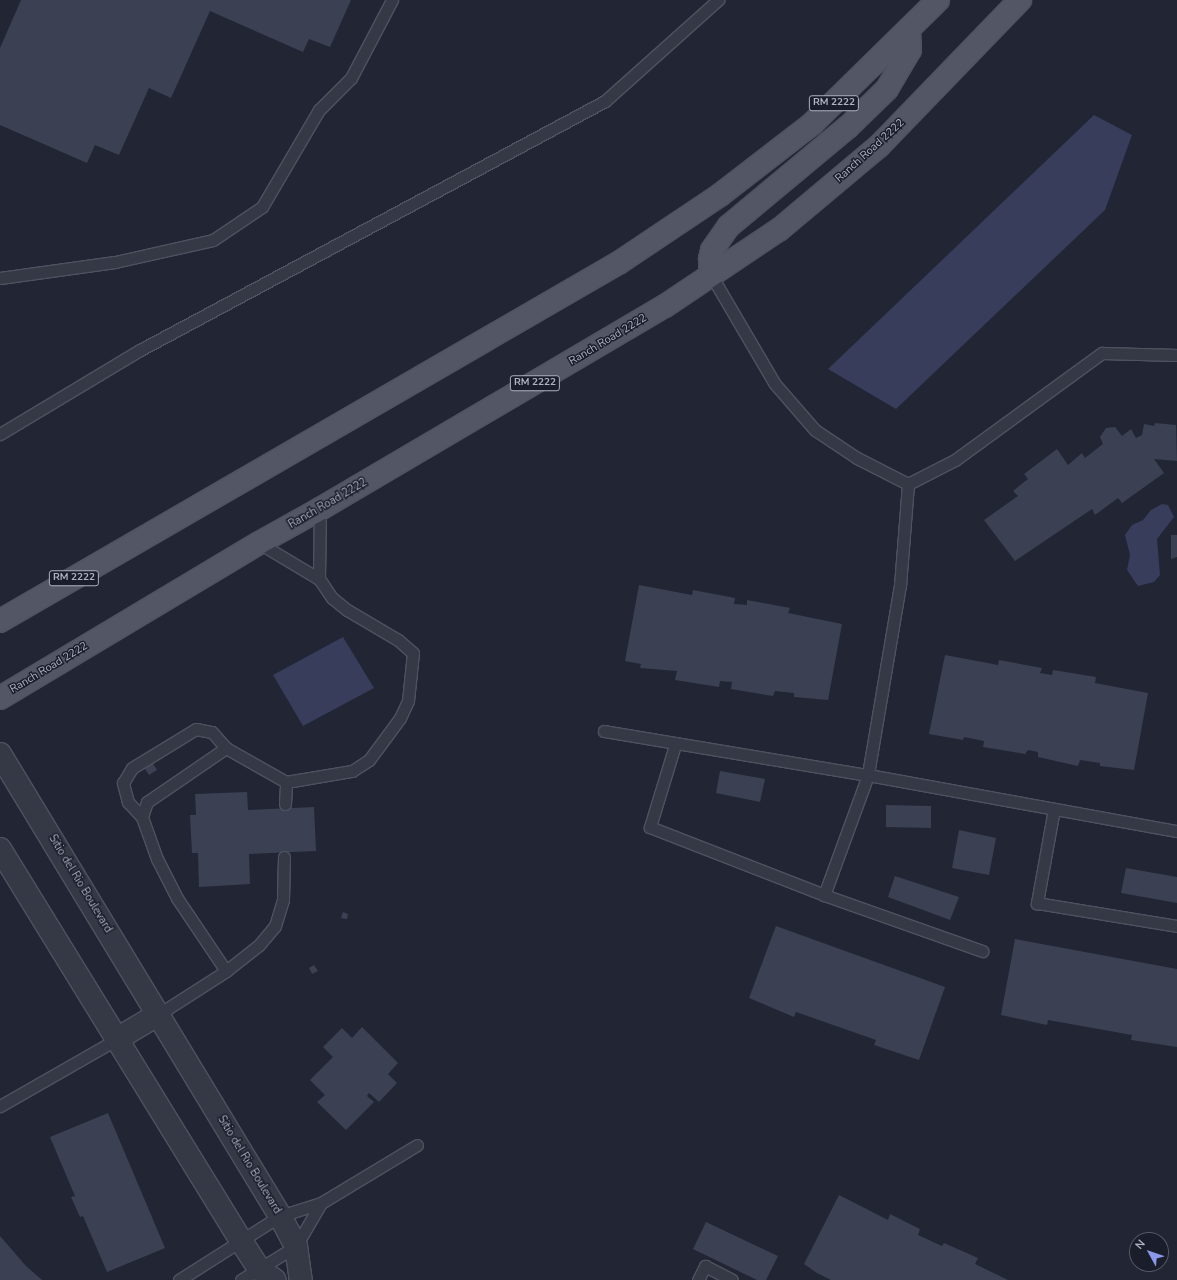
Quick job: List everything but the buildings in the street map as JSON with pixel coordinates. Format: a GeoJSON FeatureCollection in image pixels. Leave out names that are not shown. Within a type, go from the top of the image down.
{"type":"FeatureCollection","features":[{"type":"Feature","properties":{"kind":"main road","name":"RM 2222"},"geometry":{"type":"LineString","coordinates":[[0,621],[620,262],[720,195],[813,124],[938,0]]}},
{"type":"Feature","properties":{"kind":"main road","name":"Ranch Road 2222"},"geometry":{"type":"LineString","coordinates":[[0,698],[259,543],[320,509],[665,306],[780,229],[879,146],[1020,0]]}},
{"type":"Feature","properties":{"kind":"main road"},"geometry":{"type":"LineString","coordinates":[[711,275],[710,259],[712,250],[730,226],[848,127],[887,89],[910,50],[909,29]]}},
{"type":"Feature","properties":{"kind":"street","name":"Sitio del Rio Boulevard"},"geometry":{"type":"LineString","coordinates":[[0,754],[159,1014],[280,1216],[296,1246],[301,1280]]}},
{"type":"Feature","properties":{"kind":"street"},"geometry":{"type":"LineString","coordinates":[[0,849],[241,1241],[258,1276]]}},
{"type":"Feature","properties":{"kind":"street"},"geometry":{"type":"LineString","coordinates":[[117,1039],[159,1014]]}},
{"type":"Feature","properties":{"kind":"lane"},"geometry":{"type":"LineString","coordinates":[[0,278],[116,262],[213,240],[262,207],[319,110],[351,78],[392,0]]}},
{"type":"Feature","properties":{"kind":"lane"},"geometry":{"type":"LineString","coordinates":[[0,434],[140,350],[605,101],[718,0]]}},
{"type":"Feature","properties":{"kind":"lane"},"geometry":{"type":"LineString","coordinates":[[711,275],[775,384],[815,430],[857,458],[908,484]]}},
{"type":"Feature","properties":{"kind":"lane"},"geometry":{"type":"LineString","coordinates":[[908,484],[955,460],[1102,352],[1177,355]]}},
{"type":"Feature","properties":{"kind":"lane"},"geometry":{"type":"LineString","coordinates":[[824,895],[868,775],[900,585],[908,484]]}},
{"type":"Feature","properties":{"kind":"lane"},"geometry":{"type":"LineString","coordinates":[[319,579],[320,509]]}},
{"type":"Feature","properties":{"kind":"lane"},"geometry":{"type":"LineString","coordinates":[[226,971],[178,898],[146,833],[142,817],[128,802],[123,783],[132,768],[196,729],[212,732],[226,748],[286,782],[352,771],[369,760],[383,744],[408,701],[413,653],[398,640],[347,610],[332,598],[319,579],[259,543]]}},
{"type":"Feature","properties":{"kind":"lane"},"geometry":{"type":"LineString","coordinates":[[604,731],[676,745],[868,775],[1177,832]]}},
{"type":"Feature","properties":{"kind":"lane"},"geometry":{"type":"LineString","coordinates":[[676,745],[650,827],[824,895],[982,951]]}},
{"type":"Feature","properties":{"kind":"lane"},"geometry":{"type":"LineString","coordinates":[[142,817],[147,802],[226,748]]}},
{"type":"Feature","properties":{"kind":"lane"},"geometry":{"type":"LineString","coordinates":[[285,804],[286,782]]}},
{"type":"Feature","properties":{"kind":"lane"},"geometry":{"type":"LineString","coordinates":[[1054,809],[1037,903],[1177,926]]}},
{"type":"Feature","properties":{"kind":"lane"},"geometry":{"type":"LineString","coordinates":[[159,1014],[226,971],[258,945],[275,926],[284,900],[284,857]]}},
{"type":"Feature","properties":{"kind":"lane"},"geometry":{"type":"LineString","coordinates":[[0,1106],[117,1039]]}},
{"type":"Feature","properties":{"kind":"lane"},"geometry":{"type":"LineString","coordinates":[[179,1280],[280,1216],[321,1203],[417,1145]]}},
{"type":"Feature","properties":{"kind":"lane"},"geometry":{"type":"LineString","coordinates":[[258,1276],[296,1246],[321,1203]]}},
{"type":"Feature","properties":{"kind":"lane"},"geometry":{"type":"LineString","coordinates":[[698,1280],[705,1266],[732,1280]]}},
{"type":"Feature","properties":{"kind":"water"},"geometry":{"type":"Polygon","coordinates":[[[1094,115],[1132,135],[1105,210],[896,409],[828,369],[1094,115]]]}},
{"type":"Feature","properties":{"kind":"water"},"geometry":{"type":"Polygon","coordinates":[[[1162,504],[1168,505],[1174,517],[1157,539],[1160,575],[1154,582],[1138,586],[1127,570],[1130,555],[1125,535],[1132,525],[1143,520],[1151,510],[1162,504]]]}},
{"type":"Feature","properties":{"kind":"water"},"geometry":{"type":"Polygon","coordinates":[[[343,637],[374,688],[303,726],[273,675],[343,637]]]}}]}
